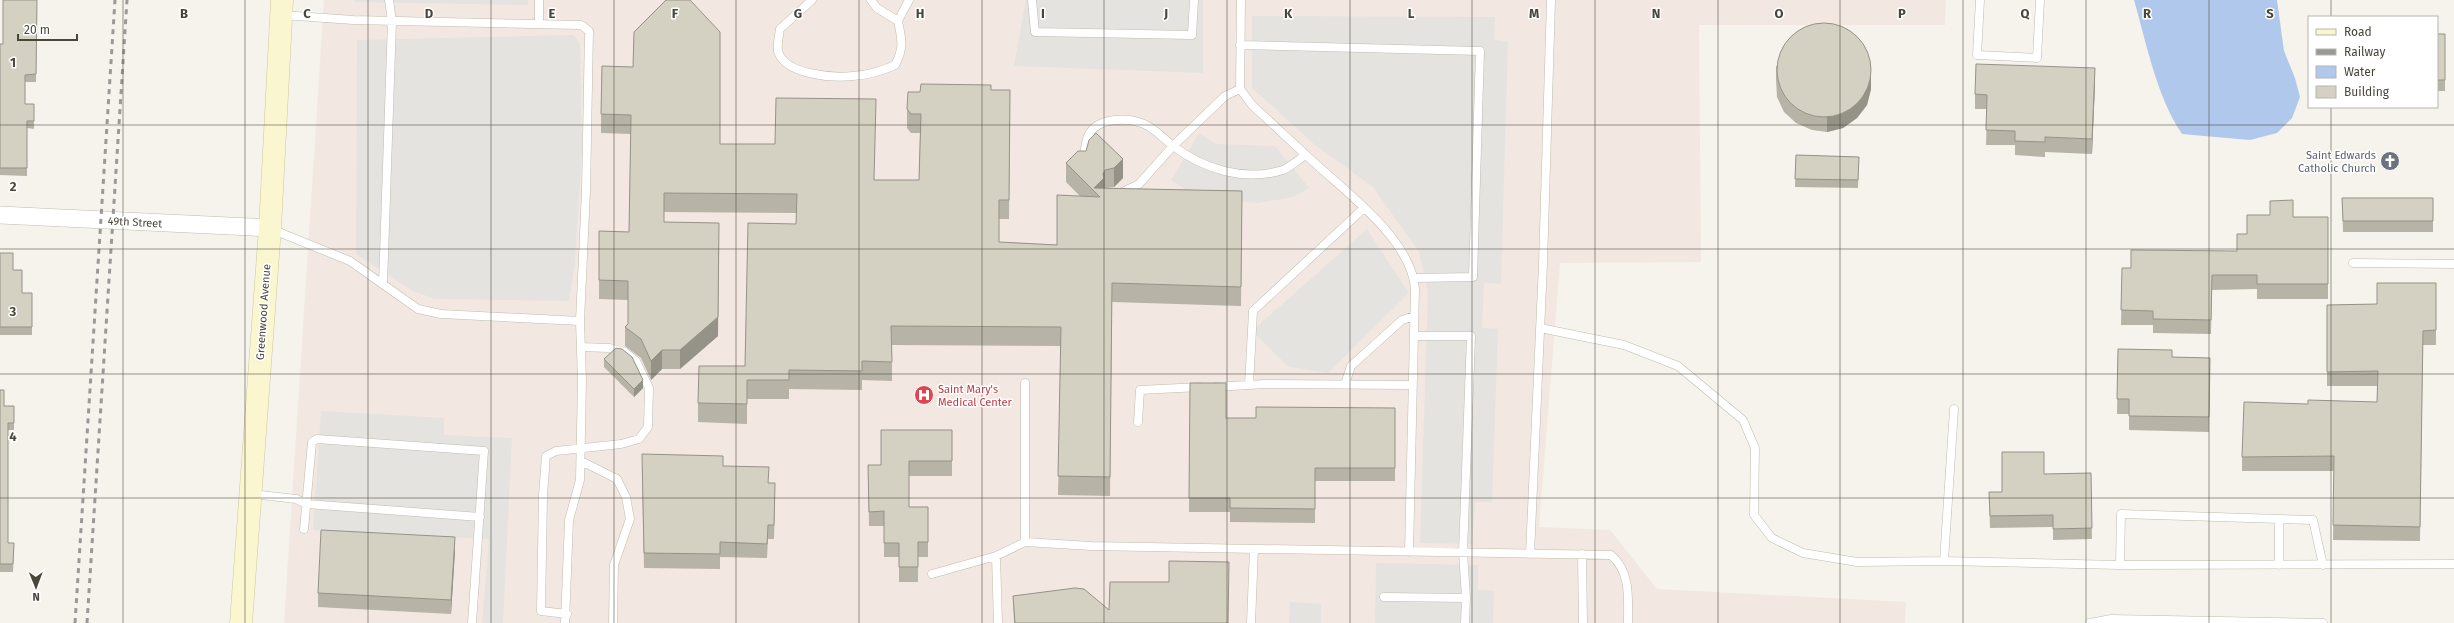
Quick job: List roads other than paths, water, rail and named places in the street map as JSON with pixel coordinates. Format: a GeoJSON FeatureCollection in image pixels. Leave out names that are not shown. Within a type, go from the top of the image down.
{"type":"FeatureCollection","features":[{"type":"Feature","properties":{"kind":"main road","name":"Greenwood Avenue"},"geometry":{"type":"LineString","coordinates":[[241,623],[249,494],[270,228],[282,7]]}},
{"type":"Feature","properties":{"kind":"street","name":"49th Street"},"geometry":{"type":"LineString","coordinates":[[0,215],[270,228]]}},
{"type":"Feature","properties":{"kind":"lane"},"geometry":{"type":"LineString","coordinates":[[383,284],[392,21],[389,0]]}},
{"type":"Feature","properties":{"kind":"lane"},"geometry":{"type":"LineString","coordinates":[[539,0],[539,24]]}},
{"type":"Feature","properties":{"kind":"lane"},"geometry":{"type":"LineString","coordinates":[[812,0],[780,29],[778,52],[785,62],[798,70],[825,76],[853,76],[880,72],[895,65],[901,55],[903,43],[898,21],[909,0]]}},
{"type":"Feature","properties":{"kind":"lane"},"geometry":{"type":"LineString","coordinates":[[871,0],[877,8],[898,21]]}},
{"type":"Feature","properties":{"kind":"lane"},"geometry":{"type":"LineString","coordinates":[[1032,0],[1035,32],[1192,35],[1194,0]]}},
{"type":"Feature","properties":{"kind":"lane"},"geometry":{"type":"LineString","coordinates":[[1240,0],[1240,89],[1253,106],[1364,208],[1397,246],[1414,278],[1409,552]]}},
{"type":"Feature","properties":{"kind":"lane"},"geometry":{"type":"LineString","coordinates":[[1530,554],[1540,328],[1551,0]]}},
{"type":"Feature","properties":{"kind":"lane"},"geometry":{"type":"LineString","coordinates":[[1980,0],[1977,55],[2037,58],[2040,0]]}},
{"type":"Feature","properties":{"kind":"lane"},"geometry":{"type":"LineString","coordinates":[[282,7],[392,21],[582,25],[589,31],[586,191],[580,321],[581,461],[580,480],[569,520],[567,614],[565,623]]}},
{"type":"Feature","properties":{"kind":"lane"},"geometry":{"type":"LineString","coordinates":[[1240,45],[1480,51],[1473,278],[1414,278]]}},
{"type":"Feature","properties":{"kind":"lane"},"geometry":{"type":"LineString","coordinates":[[1108,193],[1120,194],[1139,184],[1173,146],[1225,96],[1240,89]]}},
{"type":"Feature","properties":{"kind":"lane"},"geometry":{"type":"LineString","coordinates":[[1082,166],[1088,136],[1098,126],[1110,120],[1126,119],[1144,124],[1190,158],[1227,173],[1256,174],[1283,170],[1306,155]]}},
{"type":"Feature","properties":{"kind":"lane"},"geometry":{"type":"LineString","coordinates":[[1249,385],[1253,311],[1364,208]]}},
{"type":"Feature","properties":{"kind":"lane"},"geometry":{"type":"LineString","coordinates":[[270,228],[350,261],[418,309],[441,314],[580,321]]}},
{"type":"Feature","properties":{"kind":"lane"},"geometry":{"type":"LineString","coordinates":[[2353,263],[2454,264]]}},
{"type":"Feature","properties":{"kind":"lane"},"geometry":{"type":"LineString","coordinates":[[1345,384],[1351,366],[1402,320],[1414,316]]}},
{"type":"Feature","properties":{"kind":"lane"},"geometry":{"type":"LineString","coordinates":[[1540,328],[1624,345],[1678,366],[1743,420],[1755,448],[1754,515],[1772,538],[1803,553],[1857,562],[1944,561],[2120,565],[2454,564]]}},
{"type":"Feature","properties":{"kind":"lane"},"geometry":{"type":"LineString","coordinates":[[1414,336],[1471,336],[1463,552],[1466,598],[1465,623]]}},
{"type":"Feature","properties":{"kind":"lane"},"geometry":{"type":"LineString","coordinates":[[567,614],[541,611],[543,495],[546,456],[556,451],[581,450],[599,445],[622,444],[639,439],[648,427],[648,388],[636,361],[625,352],[609,348],[581,347]]}},
{"type":"Feature","properties":{"kind":"lane"},"geometry":{"type":"LineString","coordinates":[[1025,383],[1025,542]]}},
{"type":"Feature","properties":{"kind":"lane"},"geometry":{"type":"LineString","coordinates":[[1138,422],[1140,390],[1249,385],[1412,385]]}},
{"type":"Feature","properties":{"kind":"lane"},"geometry":{"type":"LineString","coordinates":[[1944,561],[1954,409]]}},
{"type":"Feature","properties":{"kind":"lane"},"geometry":{"type":"LineString","coordinates":[[304,529],[312,442],[316,438],[484,451],[472,623]]}},
{"type":"Feature","properties":{"kind":"lane"},"geometry":{"type":"LineString","coordinates":[[581,461],[617,479],[626,496],[630,519],[614,565],[612,623]]}},
{"type":"Feature","properties":{"kind":"lane"},"geometry":{"type":"LineString","coordinates":[[249,494],[296,499],[306,504],[480,517]]}},
{"type":"Feature","properties":{"kind":"lane"},"geometry":{"type":"LineString","coordinates":[[2120,565],[2121,514],[2313,520],[2323,564]]}},
{"type":"Feature","properties":{"kind":"lane"},"geometry":{"type":"LineString","coordinates":[[2279,519],[2279,565]]}},
{"type":"Feature","properties":{"kind":"lane"},"geometry":{"type":"LineString","coordinates":[[932,574],[996,556],[1025,542],[1091,546],[1530,554],[1610,554],[1619,562],[1628,583],[1628,623]]}},
{"type":"Feature","properties":{"kind":"lane"},"geometry":{"type":"LineString","coordinates":[[1251,623],[1254,549]]}},
{"type":"Feature","properties":{"kind":"lane"},"geometry":{"type":"LineString","coordinates":[[1582,554],[1583,623]]}},
{"type":"Feature","properties":{"kind":"lane"},"geometry":{"type":"LineString","coordinates":[[996,556],[998,623]]}},
{"type":"Feature","properties":{"kind":"lane"},"geometry":{"type":"LineString","coordinates":[[1384,598],[1466,598]]}},
{"type":"Feature","properties":{"kind":"lane"},"geometry":{"type":"LineString","coordinates":[[2090,623],[2111,619],[2323,623]]}},
{"type":"Feature","properties":{"kind":"water"},"geometry":{"type":"Polygon","coordinates":[[[2134,0],[2277,0],[2284,51],[2295,78],[2300,97],[2292,118],[2277,133],[2250,140],[2182,134],[2165,103],[2153,69],[2134,0]]]}},
{"type":"Feature","properties":{"kind":"railway"},"geometry":{"type":"LineString","coordinates":[[75,623],[115,0]]}},
{"type":"Feature","properties":{"kind":"railway"},"geometry":{"type":"LineString","coordinates":[[87,623],[127,0]]}},
{"type":"Feature","properties":{"kind":"place","name":"Saint Edwards Catholic Church"},"geometry":{"type":"Point","coordinates":[2390,161]}},
{"type":"Feature","properties":{"kind":"place","name":"Saint Mary's Medical Center"},"geometry":{"type":"Point","coordinates":[924,395]}}]}
